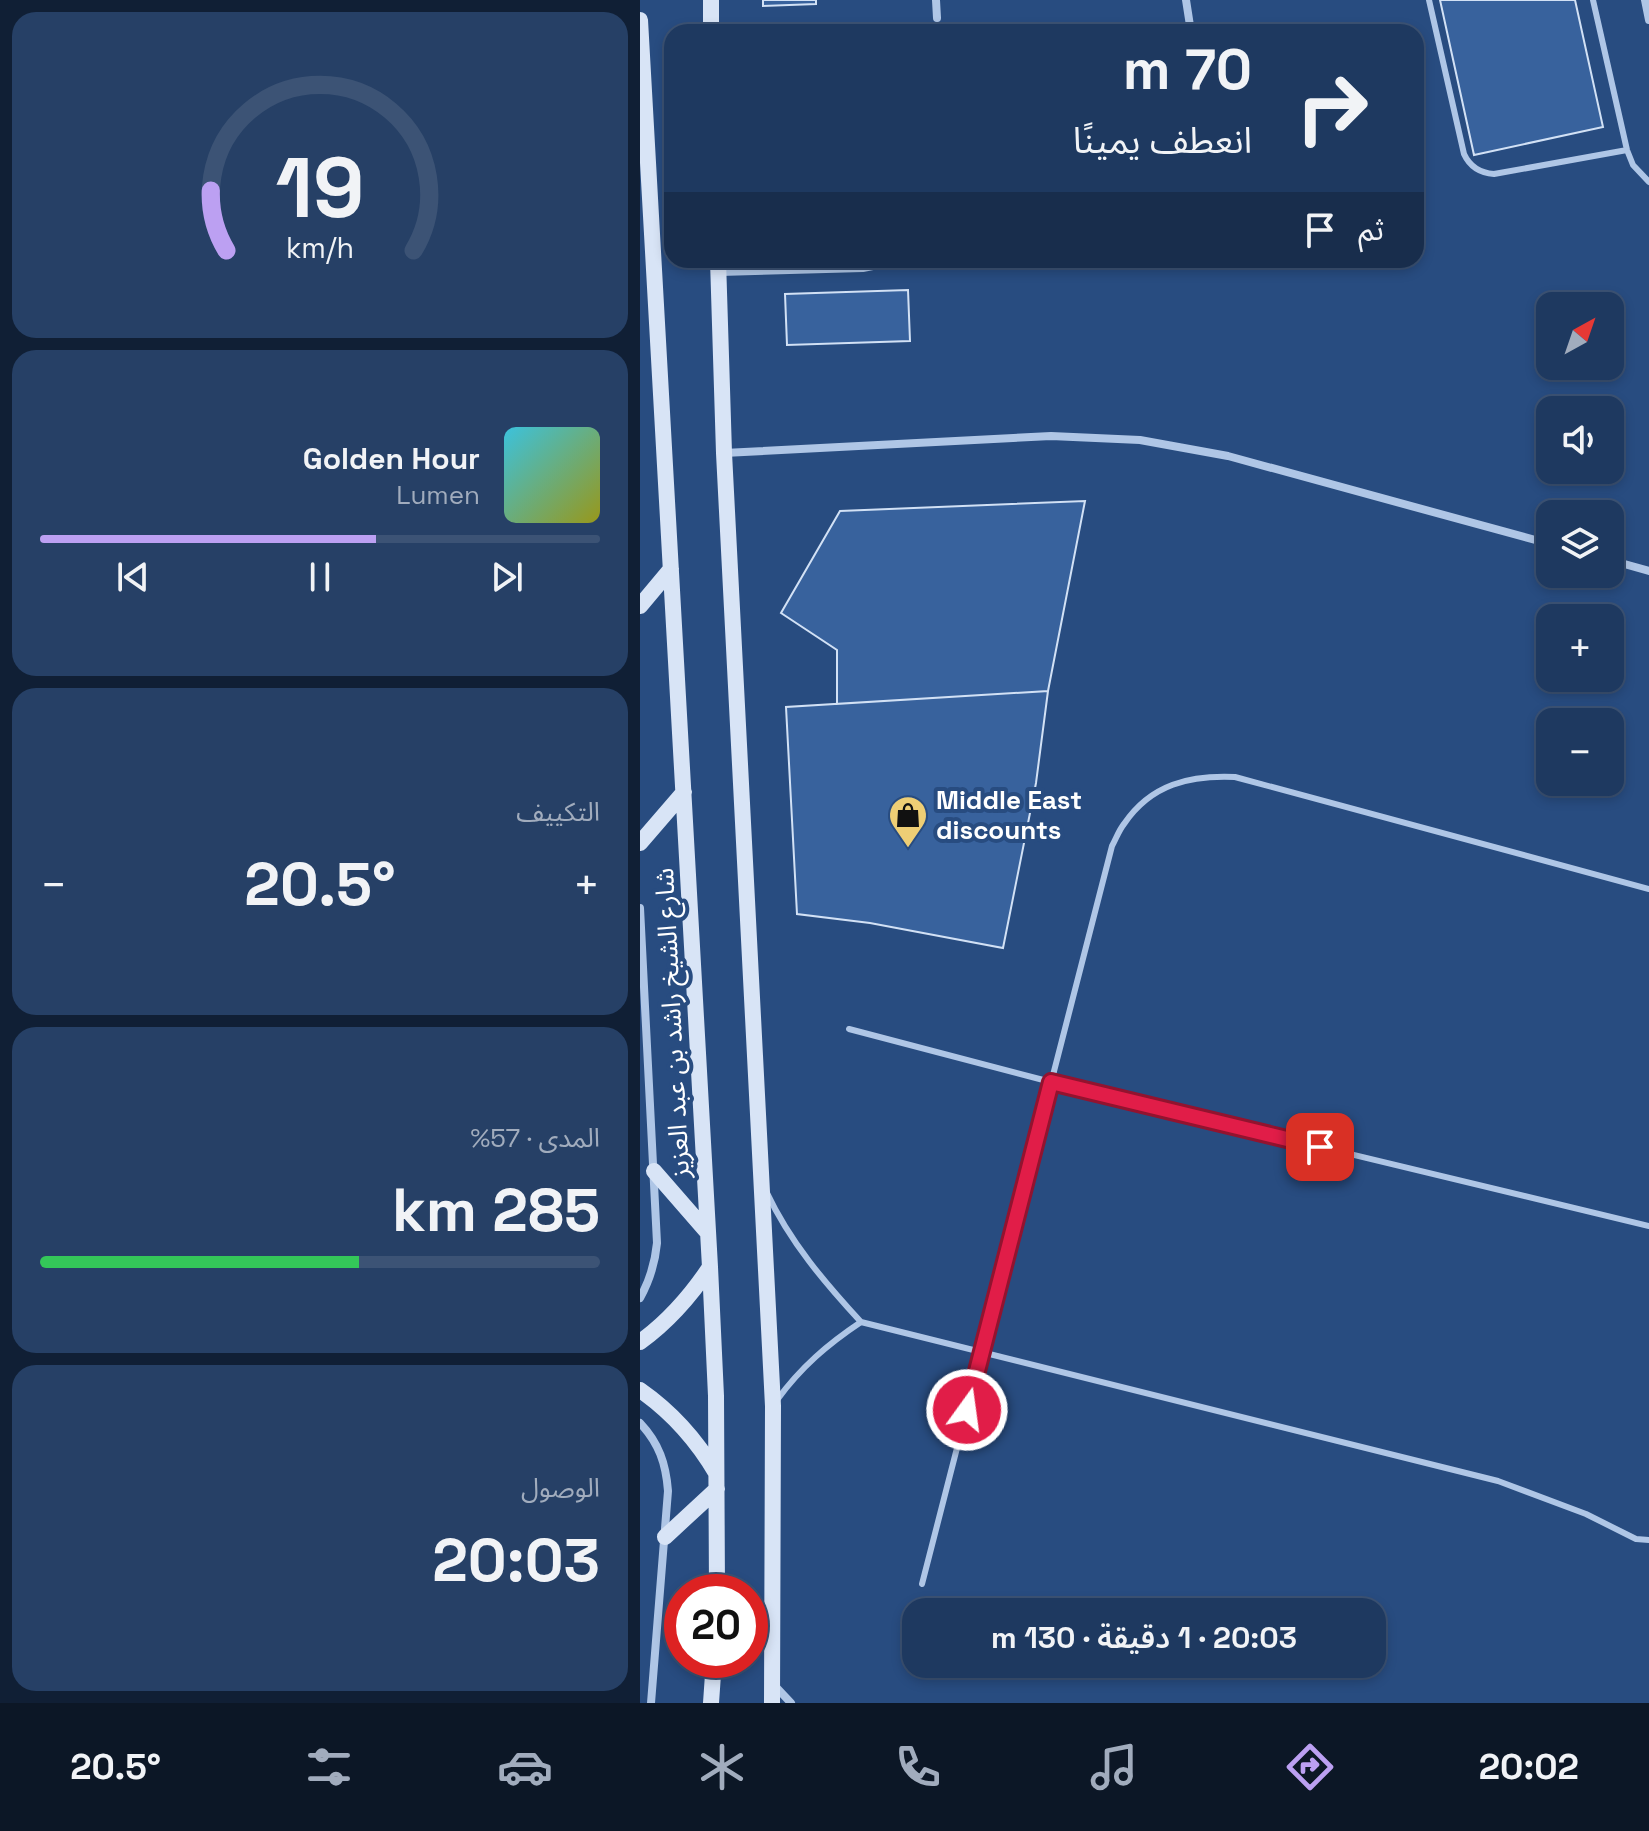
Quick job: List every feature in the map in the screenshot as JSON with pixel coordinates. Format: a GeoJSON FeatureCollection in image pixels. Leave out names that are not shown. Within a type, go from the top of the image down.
{"type":"FeatureCollection","features":[{"type":"Feature","properties":{"kind":"main road"},"geometry":{"type":"LineString","coordinates":[[711,0],[711,24]]}},
{"type":"Feature","properties":{"kind":"main road","name":"شارع الشيخ راشد بن عبد العزيز"},"geometry":{"type":"LineString","coordinates":[[640,20],[710,1267],[716,1396],[717,1574]]}},
{"type":"Feature","properties":{"kind":"main road"},"geometry":{"type":"LineString","coordinates":[[718,268],[724,453],[773,1406],[772,1703]]}},
{"type":"Feature","properties":{"kind":"main road"},"geometry":{"type":"LineString","coordinates":[[640,606],[671,569]]}},
{"type":"Feature","properties":{"kind":"main road"},"geometry":{"type":"LineString","coordinates":[[640,843],[684,792]]}},
{"type":"Feature","properties":{"kind":"main road"},"geometry":{"type":"LineString","coordinates":[[654,1171],[708,1233]]}},
{"type":"Feature","properties":{"kind":"main road"},"geometry":{"type":"LineString","coordinates":[[640,1342],[678,1310],[710,1267]]}},
{"type":"Feature","properties":{"kind":"main road"},"geometry":{"type":"LineString","coordinates":[[640,1390],[664,1407],[684,1427],[702,1449],[717,1481],[665,1537]]}},
{"type":"Feature","properties":{"kind":"main road"},"geometry":{"type":"LineString","coordinates":[[711,1703],[713,1678]]}},
{"type":"Feature","properties":{"kind":"street"},"geometry":{"type":"LineString","coordinates":[[936,0],[937,18]]}},
{"type":"Feature","properties":{"kind":"street"},"geometry":{"type":"LineString","coordinates":[[1186,0],[1190,24]]}},
{"type":"Feature","properties":{"kind":"street"},"geometry":{"type":"LineString","coordinates":[[1645,0],[1649,20]]}},
{"type":"Feature","properties":{"kind":"street"},"geometry":{"type":"LineString","coordinates":[[724,453],[1051,436],[1140,440],[1228,456],[1536,540]]}},
{"type":"Feature","properties":{"kind":"street"},"geometry":{"type":"LineString","coordinates":[[1624,564],[1649,571]]}},
{"type":"Feature","properties":{"kind":"street"},"geometry":{"type":"LineString","coordinates":[[640,908],[657,1243],[650,1280],[640,1298]]}},
{"type":"Feature","properties":{"kind":"street"},"geometry":{"type":"LineString","coordinates":[[640,1423],[657,1446],[667,1472],[668,1491],[651,1703]]}},
{"type":"Feature","properties":{"kind":"street"},"geometry":{"type":"LineString","coordinates":[[773,1684],[791,1703]]}},
{"type":"Feature","properties":{"kind":"lane"},"geometry":{"type":"LineString","coordinates":[[1429,0],[1464,154],[1472,167],[1494,174],[1627,150]]}},
{"type":"Feature","properties":{"kind":"lane"},"geometry":{"type":"LineString","coordinates":[[1593,0],[1627,150],[1633,165],[1649,182]]}},
{"type":"Feature","properties":{"kind":"lane"},"geometry":{"type":"LineString","coordinates":[[734,268],[784,271],[868,268]]}},
{"type":"Feature","properties":{"kind":"lane"},"geometry":{"type":"LineString","coordinates":[[922,1584],[1112,846],[1124,824],[1141,805],[1161,790],[1185,780],[1210,776],[1235,777],[1649,889]]}},
{"type":"Feature","properties":{"kind":"lane"},"geometry":{"type":"LineString","coordinates":[[849,1029],[1051,1082],[1649,1226]]}},
{"type":"Feature","properties":{"kind":"lane"},"geometry":{"type":"LineString","coordinates":[[760,1177],[778,1216],[803,1254],[861,1322],[1498,1481],[1586,1514],[1628,1536],[1649,1540]]}},
{"type":"Feature","properties":{"kind":"lane"},"geometry":{"type":"LineString","coordinates":[[773,1406],[811,1359],[861,1322]]}},
{"type":"Feature","properties":{"kind":"building"},"geometry":{"type":"Polygon","coordinates":[[[763,0],[816,0],[816,4],[763,6],[763,0]]]}},
{"type":"Feature","properties":{"kind":"building"},"geometry":{"type":"Polygon","coordinates":[[[1440,0],[1575,0],[1603,127],[1474,155],[1440,0]]]}},
{"type":"Feature","properties":{"kind":"building"},"geometry":{"type":"Polygon","coordinates":[[[908,290],[910,341],[787,345],[785,294],[908,290]]]}},
{"type":"Feature","properties":{"kind":"building"},"geometry":{"type":"Polygon","coordinates":[[[1085,501],[1048,691],[837,704],[837,650],[781,613],[840,511],[1085,501]]]}},
{"type":"Feature","properties":{"kind":"building","name":"Middle East discounts"},"geometry":{"type":"Polygon","coordinates":[[[1048,691],[1036,783],[1003,948],[870,923],[797,914],[786,707],[1048,691]]]}},
{"type":"Feature","properties":{"kind":"place","name":"Middle East discounts"},"geometry":{"type":"Point","coordinates":[908,849]}},
{"type":"Feature","properties":{"kind":"route"},"geometry":{"type":"LineString","coordinates":[[967,1410],[1051,1082],[1320,1147]]}}]}
